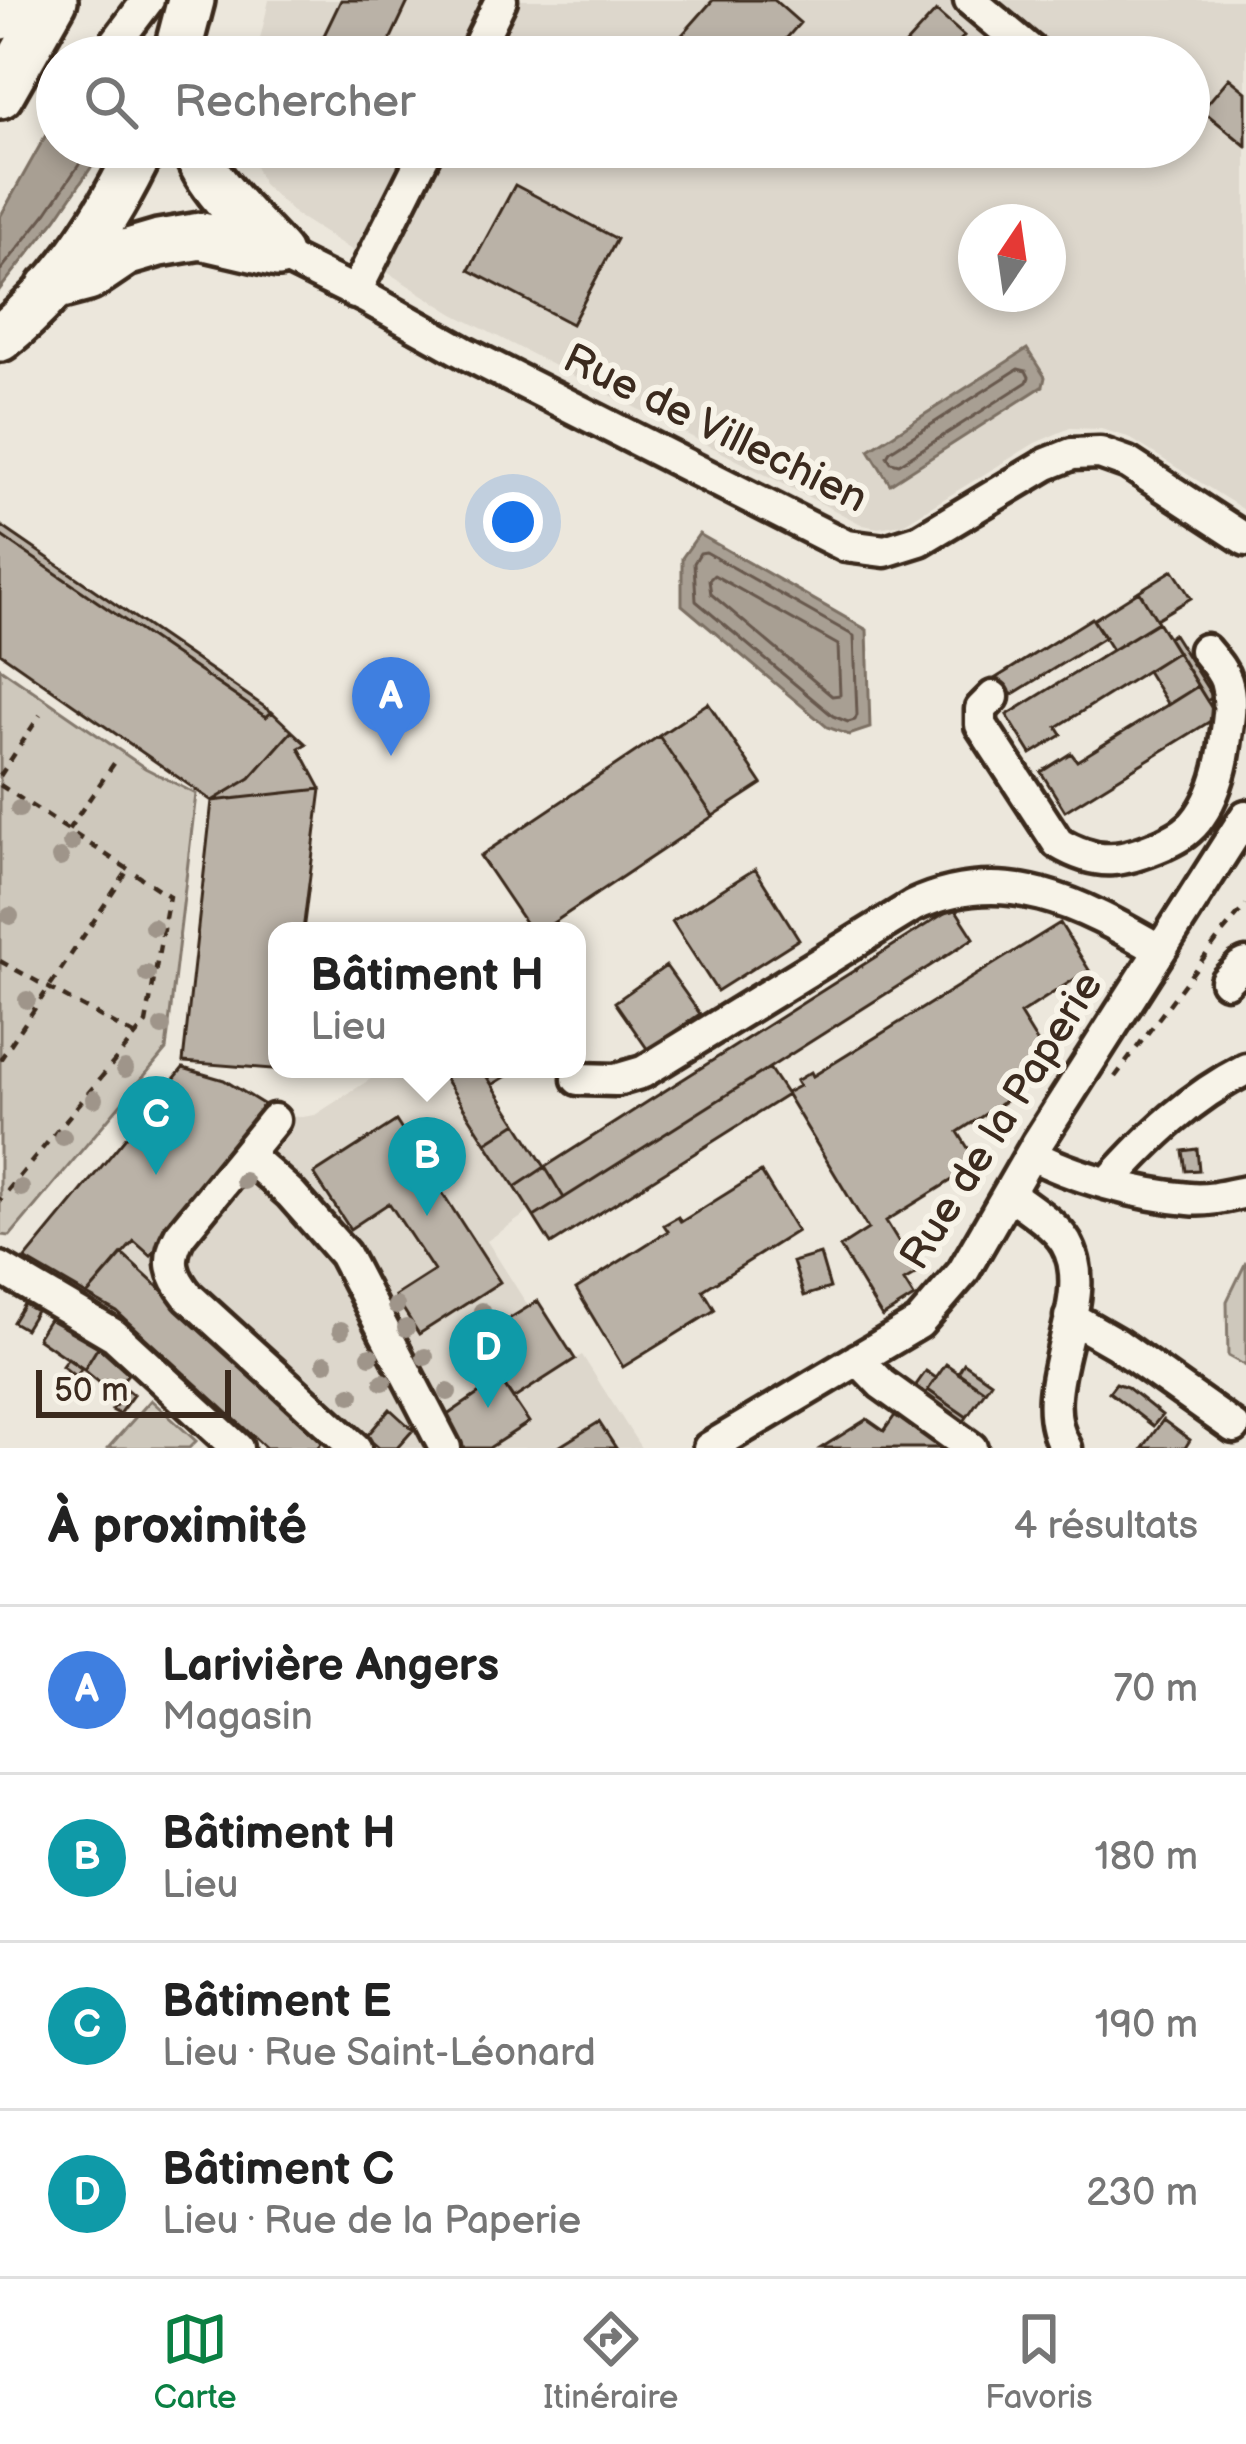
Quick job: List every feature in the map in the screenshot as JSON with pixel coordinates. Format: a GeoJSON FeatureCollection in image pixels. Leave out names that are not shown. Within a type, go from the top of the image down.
{"type":"FeatureCollection","features":[{"type":"Feature","properties":{"kind":"highway"},"geometry":{"type":"LineString","coordinates":[[0,16],[9,0]]}},
{"type":"Feature","properties":{"kind":"highway"},"geometry":{"type":"LineString","coordinates":[[0,95],[54,0]]}},
{"type":"Feature","properties":{"kind":"highway"},"geometry":{"type":"LineString","coordinates":[[183,36],[195,0]]}},
{"type":"Feature","properties":{"kind":"highway"},"geometry":{"type":"LineString","coordinates":[[195,0],[203,23],[201,36]]}},
{"type":"Feature","properties":{"kind":"highway"},"geometry":{"type":"LineString","coordinates":[[0,338],[81,252],[131,168]]}},
{"type":"Feature","properties":{"kind":"highway"},"geometry":{"type":"LineString","coordinates":[[205,168],[220,193],[278,254]]}},
{"type":"Feature","properties":{"kind":"highway"},"geometry":{"type":"LineString","coordinates":[[50,288],[88,278],[125,253],[201,236],[278,254]]}},
{"type":"Feature","properties":{"kind":"street"},"geometry":{"type":"LineString","coordinates":[[121,36],[148,0]]}},
{"type":"Feature","properties":{"kind":"street"},"geometry":{"type":"LineString","coordinates":[[970,0],[1013,36]]}},
{"type":"Feature","properties":{"kind":"street"},"geometry":{"type":"LineString","coordinates":[[481,36],[493,3]]}},
{"type":"Feature","properties":{"kind":"street"},"geometry":{"type":"LineString","coordinates":[[356,292],[418,168]]}},
{"type":"Feature","properties":{"kind":"street","name":"Rue de Villechien"},"geometry":{"type":"LineString","coordinates":[[278,254],[846,545],[885,550],[920,540],[1047,464],[1085,452],[1128,463],[1246,540]]}},
{"type":"Feature","properties":{"kind":"street"},"geometry":{"type":"LineString","coordinates":[[993,697],[981,710],[981,725],[1058,843],[1085,856],[1118,860],[1180,836],[1195,823],[1216,784],[1230,707],[1222,672],[1205,650]]}},
{"type":"Feature","properties":{"kind":"street","name":"Rue de la Paperie"},"geometry":{"type":"LineString","coordinates":[[709,1448],[920,1323],[963,1272],[1031,1154],[1246,816]]}},
{"type":"Feature","properties":{"kind":"street"},"geometry":{"type":"LineString","coordinates":[[1195,823],[1228,844]]}},
{"type":"Feature","properties":{"kind":"street"},"geometry":{"type":"LineString","coordinates":[[578,1078],[616,1080],[643,1072],[874,929],[946,893],[988,887],[1055,898],[1105,917],[1160,950]]}},
{"type":"Feature","properties":{"kind":"street"},"geometry":{"type":"LineString","coordinates":[[1109,1182],[1180,1110],[1246,1069]]}},
{"type":"Feature","properties":{"kind":"street"},"geometry":{"type":"LineString","coordinates":[[274,1120],[180,1235],[171,1255],[172,1273],[188,1296],[356,1448]]}},
{"type":"Feature","properties":{"kind":"street"},"geometry":{"type":"LineString","coordinates":[[1031,1154],[1071,1173],[1192,1200],[1246,1192]]}},
{"type":"Feature","properties":{"kind":"street"},"geometry":{"type":"LineString","coordinates":[[247,1155],[291,1194],[344,1254],[445,1448]]}},
{"type":"Feature","properties":{"kind":"street"},"geometry":{"type":"LineString","coordinates":[[1009,1193],[1063,1238],[1072,1255],[1075,1278],[1054,1405],[1058,1434],[1066,1448]]}},
{"type":"Feature","properties":{"kind":"street"},"geometry":{"type":"LineString","coordinates":[[0,1268],[114,1335],[235,1448]]}},
{"type":"Feature","properties":{"kind":"street"},"geometry":{"type":"LineString","coordinates":[[1070,1317],[1118,1343],[1234,1427]]}},
{"type":"Feature","properties":{"kind":"street"},"geometry":{"type":"LineString","coordinates":[[858,1359],[882,1384],[971,1448]]}},
{"type":"Feature","properties":{"kind":"path"},"geometry":{"type":"LineString","coordinates":[[0,1200],[146,1023],[169,896],[0,781],[40,715]]}},
{"type":"Feature","properties":{"kind":"path"},"geometry":{"type":"LineString","coordinates":[[68,830],[115,762]]}},
{"type":"Feature","properties":{"kind":"path"},"geometry":{"type":"LineString","coordinates":[[0,1060],[128,870]]}},
{"type":"Feature","properties":{"kind":"path"},"geometry":{"type":"LineString","coordinates":[[1108,1087],[1246,905]]}},
{"type":"Feature","properties":{"kind":"path"},"geometry":{"type":"LineString","coordinates":[[0,961],[136,1036]]}},
{"type":"Feature","properties":{"kind":"shaded area"},"geometry":{"type":"Polygon","coordinates":[[[269,0],[1246,0],[1246,511],[1128,437],[1101,429],[1070,428],[1035,443],[903,524],[863,525],[454,314],[296,215],[263,184],[256,168],[1210,168],[1210,36],[261,36],[269,0]]]}},
{"type":"Feature","properties":{"kind":"shaded area"},"geometry":{"type":"Polygon","coordinates":[[[0,668],[145,768],[196,794],[166,1050],[10,1236],[0,1235],[0,668]]]}},
{"type":"Feature","properties":{"kind":"shaded area"},"geometry":{"type":"Polygon","coordinates":[[[183,1068],[224,1080],[287,1116],[302,1117],[315,1115],[372,1078],[445,1078],[530,1211],[487,1241],[528,1306],[538,1301],[575,1359],[582,1355],[641,1448],[266,1448],[117,1312],[25,1259],[183,1068]]]}},
{"type":"Feature","properties":{"kind":"shaded area"},"geometry":{"type":"Polygon","coordinates":[[[1246,1262],[1246,1366],[1228,1356],[1227,1301],[1246,1262]]]}},
{"type":"Feature","properties":{"kind":"shaded area"},"geometry":{"type":"Polygon","coordinates":[[[151,1400],[196,1441],[189,1448],[108,1448],[151,1400]]]}},
{"type":"Feature","properties":{"kind":"water"},"geometry":{"type":"Polygon","coordinates":[[[36,153],[36,168],[91,168],[0,289],[0,217],[36,153]]]}},
{"type":"Feature","properties":{"kind":"water"},"geometry":{"type":"Polygon","coordinates":[[[1027,349],[1045,377],[1043,386],[890,484],[869,450],[1027,349]]]}},
{"type":"Feature","properties":{"kind":"water"},"geometry":{"type":"Polygon","coordinates":[[[699,534],[867,630],[870,728],[849,735],[827,727],[682,605],[682,558],[699,534]]]}},
{"type":"Feature","properties":{"kind":"building"},"geometry":{"type":"Polygon","coordinates":[[[341,0],[409,0],[392,36],[324,36],[341,0]]]}},
{"type":"Feature","properties":{"kind":"building"},"geometry":{"type":"Polygon","coordinates":[[[713,0],[774,0],[800,23],[789,36],[681,36],[713,0]]]}},
{"type":"Feature","properties":{"kind":"building"},"geometry":{"type":"Polygon","coordinates":[[[936,11],[964,36],[913,36],[936,11]]]}},
{"type":"Feature","properties":{"kind":"building"},"geometry":{"type":"Polygon","coordinates":[[[1229,78],[1246,92],[1246,146],[1210,117],[1210,101],[1229,78]]]}},
{"type":"Feature","properties":{"kind":"building"},"geometry":{"type":"Polygon","coordinates":[[[515,185],[617,239],[572,324],[469,270],[515,185]]]}},
{"type":"Feature","properties":{"kind":"building"},"geometry":{"type":"Polygon","coordinates":[[[0,525],[272,712],[266,717],[0,535],[0,525]]]}},
{"type":"Feature","properties":{"kind":"building"},"geometry":{"type":"Polygon","coordinates":[[[0,535],[266,717],[272,712],[292,731],[250,778],[212,801],[0,653],[0,535]]]}},
{"type":"Feature","properties":{"kind":"building"},"geometry":{"type":"Polygon","coordinates":[[[1173,570],[1191,598],[1156,619],[1139,591],[1173,570]]]}},
{"type":"Feature","properties":{"kind":"building"},"geometry":{"type":"Polygon","coordinates":[[[1139,591],[1158,622],[1112,650],[1093,620],[1139,591]]]}},
{"type":"Feature","properties":{"kind":"building"},"geometry":{"type":"Polygon","coordinates":[[[1092,618],[1105,637],[1008,697],[996,678],[1092,618]]]}},
{"type":"Feature","properties":{"kind":"building"},"geometry":{"type":"Polygon","coordinates":[[[1158,622],[1177,652],[1057,727],[1062,735],[1031,754],[1007,715],[1158,622]]]}},
{"type":"Feature","properties":{"kind":"building"},"geometry":{"type":"Polygon","coordinates":[[[1173,634],[1213,697],[1207,701],[1168,638],[1173,634]]]}},
{"type":"Feature","properties":{"kind":"building"},"geometry":{"type":"Polygon","coordinates":[[[1177,652],[1198,686],[1168,705],[1147,671],[1177,652]]]}},
{"type":"Feature","properties":{"kind":"building"},"geometry":{"type":"Polygon","coordinates":[[[1198,686],[1217,717],[1065,811],[1041,772],[1071,753],[1077,761],[1198,686]]]}},
{"type":"Feature","properties":{"kind":"building"},"geometry":{"type":"Polygon","coordinates":[[[708,703],[762,784],[713,816],[659,736],[708,703]]]}},
{"type":"Feature","properties":{"kind":"building"},"geometry":{"type":"Polygon","coordinates":[[[292,731],[306,744],[299,748],[321,789],[212,801],[250,778],[292,731]]]}},
{"type":"Feature","properties":{"kind":"building"},"geometry":{"type":"Polygon","coordinates":[[[659,736],[713,816],[554,922],[525,922],[480,856],[659,736]]]}},
{"type":"Feature","properties":{"kind":"building"},"geometry":{"type":"Polygon","coordinates":[[[321,789],[304,922],[268,922],[268,1069],[183,1062],[212,801],[321,789]]]}},
{"type":"Feature","properties":{"kind":"building"},"geometry":{"type":"Polygon","coordinates":[[[755,869],[799,939],[717,991],[672,921],[755,869]]]}},
{"type":"Feature","properties":{"kind":"building"},"geometry":{"type":"Polygon","coordinates":[[[954,907],[974,938],[564,1198],[545,1167],[954,907]]]}},
{"type":"Feature","properties":{"kind":"building"},"geometry":{"type":"Polygon","coordinates":[[[1060,923],[1089,970],[1020,1014],[1054,1069],[958,1132],[978,1164],[886,1221],[918,1273],[904,1281],[914,1297],[882,1317],[840,1247],[868,1229],[786,1093],[799,1086],[796,1081],[811,1072],[813,1076],[1060,923]]]}},
{"type":"Feature","properties":{"kind":"building"},"geometry":{"type":"Polygon","coordinates":[[[666,966],[700,1014],[648,1050],[615,1002],[666,966]]]}},
{"type":"Feature","properties":{"kind":"building"},"geometry":{"type":"Polygon","coordinates":[[[183,1068],[224,1080],[271,1109],[151,1256],[134,1241],[87,1295],[25,1259],[183,1068]]]}},
{"type":"Feature","properties":{"kind":"building"},"geometry":{"type":"Polygon","coordinates":[[[769,1068],[787,1095],[551,1244],[534,1217],[769,1068]]]}},
{"type":"Feature","properties":{"kind":"building"},"geometry":{"type":"Polygon","coordinates":[[[445,1078],[488,1078],[517,1123],[486,1143],[445,1078]]]}},
{"type":"Feature","properties":{"kind":"building"},"geometry":{"type":"Polygon","coordinates":[[[396,1121],[500,1282],[419,1334],[395,1296],[434,1271],[389,1203],[350,1229],[314,1174],[396,1121]]]}},
{"type":"Feature","properties":{"kind":"building"},"geometry":{"type":"Polygon","coordinates":[[[517,1123],[545,1167],[515,1187],[486,1143],[517,1123]]]}},
{"type":"Feature","properties":{"kind":"building"},"geometry":{"type":"Polygon","coordinates":[[[1197,1149],[1199,1170],[1186,1171],[1183,1151],[1197,1149]]]}},
{"type":"Feature","properties":{"kind":"building"},"geometry":{"type":"Polygon","coordinates":[[[545,1167],[564,1198],[534,1217],[515,1187],[545,1167]]]}},
{"type":"Feature","properties":{"kind":"building"},"geometry":{"type":"Polygon","coordinates":[[[761,1172],[797,1231],[703,1290],[715,1310],[623,1367],[576,1289],[668,1231],[664,1225],[678,1217],[681,1222],[761,1172]]]}},
{"type":"Feature","properties":{"kind":"building"},"geometry":{"type":"Polygon","coordinates":[[[122,1254],[325,1439],[317,1448],[266,1448],[117,1312],[87,1295],[122,1254]]]}},
{"type":"Feature","properties":{"kind":"building"},"geometry":{"type":"Polygon","coordinates":[[[820,1254],[830,1288],[804,1296],[793,1262],[820,1254]]]}},
{"type":"Feature","properties":{"kind":"building"},"geometry":{"type":"Polygon","coordinates":[[[538,1301],[575,1359],[513,1399],[488,1361],[495,1349],[517,1336],[507,1320],[538,1301]]]}},
{"type":"Feature","properties":{"kind":"building"},"geometry":{"type":"Polygon","coordinates":[[[24,1304],[36,1311],[25,1329],[13,1322],[24,1304]]]}},
{"type":"Feature","properties":{"kind":"building"},"geometry":{"type":"Polygon","coordinates":[[[49,1319],[98,1347],[84,1370],[37,1338],[49,1319]]]}},
{"type":"Feature","properties":{"kind":"building"},"geometry":{"type":"Polygon","coordinates":[[[98,1347],[128,1374],[112,1393],[84,1370],[98,1347]]]}},
{"type":"Feature","properties":{"kind":"building"},"geometry":{"type":"Polygon","coordinates":[[[68,1358],[82,1368],[76,1377],[62,1366],[68,1358]]]}},
{"type":"Feature","properties":{"kind":"building"},"geometry":{"type":"Polygon","coordinates":[[[964,1363],[991,1382],[985,1391],[958,1373],[964,1363]]]}},
{"type":"Feature","properties":{"kind":"building"},"geometry":{"type":"Polygon","coordinates":[[[946,1364],[985,1391],[967,1417],[928,1390],[946,1364]]]}},
{"type":"Feature","properties":{"kind":"building"},"geometry":{"type":"Polygon","coordinates":[[[926,1371],[936,1378],[922,1399],[911,1392],[926,1371]]]}},
{"type":"Feature","properties":{"kind":"building"},"geometry":{"type":"Polygon","coordinates":[[[500,1379],[529,1422],[489,1448],[463,1448],[443,1418],[500,1379]]]}},
{"type":"Feature","properties":{"kind":"building"},"geometry":{"type":"Polygon","coordinates":[[[1116,1383],[1162,1415],[1153,1426],[1109,1392],[1116,1383]]]}},
{"type":"Feature","properties":{"kind":"building"},"geometry":{"type":"Polygon","coordinates":[[[127,1390],[133,1395],[119,1414],[112,1410],[127,1390]]]}},
{"type":"Feature","properties":{"kind":"building"},"geometry":{"type":"Polygon","coordinates":[[[928,1390],[967,1417],[961,1426],[922,1399],[928,1390]]]}},
{"type":"Feature","properties":{"kind":"building"},"geometry":{"type":"Polygon","coordinates":[[[390,1409],[413,1430],[397,1448],[379,1448],[366,1437],[390,1409]]]}},
{"type":"Feature","properties":{"kind":"building"},"geometry":{"type":"Polygon","coordinates":[[[898,1411],[951,1448],[821,1448],[867,1419],[884,1431],[898,1411]]]}},
{"type":"Feature","properties":{"kind":"building"},"geometry":{"type":"Polygon","coordinates":[[[1163,1420],[1190,1440],[1185,1448],[1143,1448],[1163,1420]]]}},
{"type":"Feature","properties":{"kind":"building"},"geometry":{"type":"Polygon","coordinates":[[[599,1422],[616,1448],[557,1448],[599,1422]]]}},
{"type":"Feature","properties":{"kind":"place","name":"Larivière Angers"},"geometry":{"type":"Point","coordinates":[391,756]}},
{"type":"Feature","properties":{"kind":"place","name":"Bâtiment E"},"geometry":{"type":"Point","coordinates":[156,1175]}},
{"type":"Feature","properties":{"kind":"place","name":"Bâtiment H"},"geometry":{"type":"Point","coordinates":[427,1216]}},
{"type":"Feature","properties":{"kind":"place","name":"Bâtiment C"},"geometry":{"type":"Point","coordinates":[488,1408]}}]}
